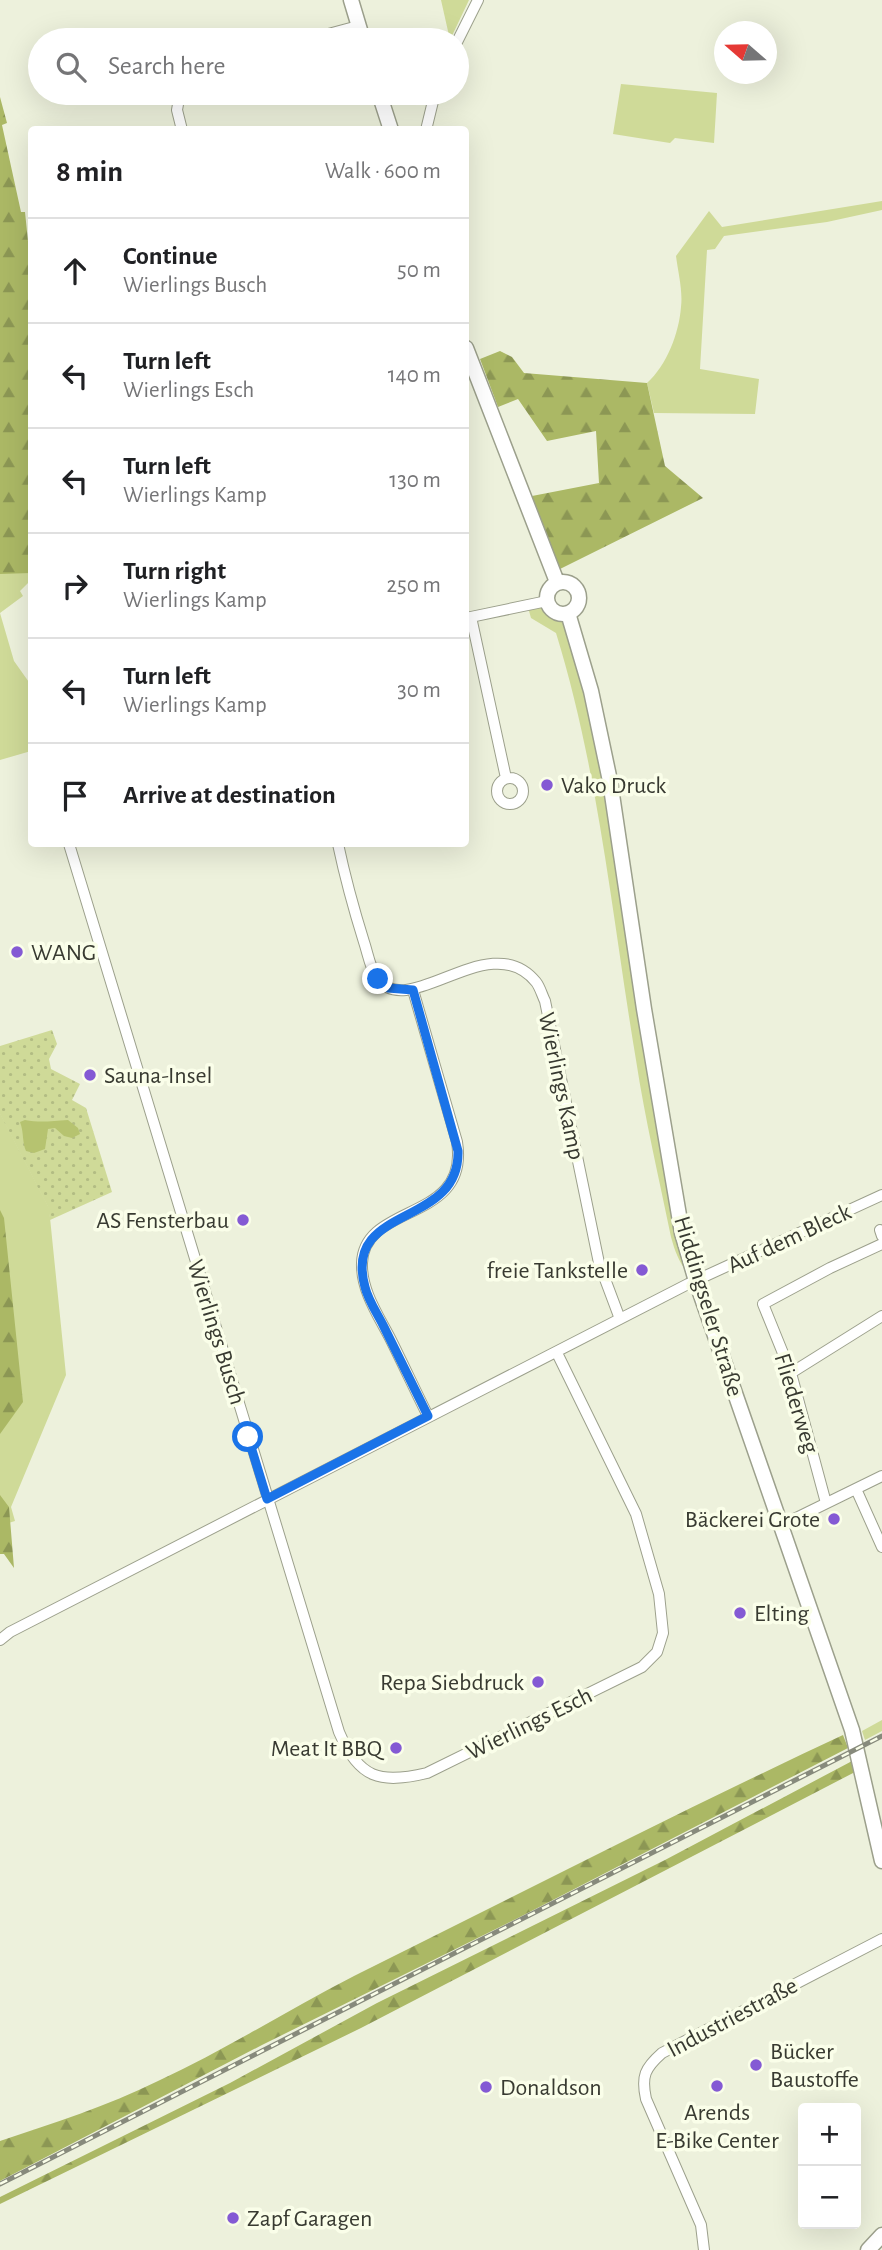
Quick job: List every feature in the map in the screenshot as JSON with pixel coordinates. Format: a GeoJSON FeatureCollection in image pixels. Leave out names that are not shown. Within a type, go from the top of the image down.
{"type":"FeatureCollection","features":[{"type":"Feature","properties":{"kind":"street"},"geometry":{"type":"LineString","coordinates":[[351,0],[359,28]]}},
{"type":"Feature","properties":{"kind":"street"},"geometry":{"type":"LineString","coordinates":[[464,28],[478,0]]}},
{"type":"Feature","properties":{"kind":"street"},"geometry":{"type":"LineString","coordinates":[[178,105],[181,126]]}},
{"type":"Feature","properties":{"kind":"street"},"geometry":{"type":"LineString","coordinates":[[383,105],[390,126]]}},
{"type":"Feature","properties":{"kind":"street"},"geometry":{"type":"LineString","coordinates":[[427,126],[432,105]]}},
{"type":"Feature","properties":{"kind":"street"},"geometry":{"type":"LineString","coordinates":[[469,356],[557,582]]}},
{"type":"Feature","properties":{"kind":"street"},"geometry":{"type":"LineString","coordinates":[[557,582],[569,582],[578,590],[577,606],[568,613],[554,612],[547,601],[548,589],[557,582]]}},
{"type":"Feature","properties":{"kind":"street"},"geometry":{"type":"LineString","coordinates":[[469,618],[547,601]]}},
{"type":"Feature","properties":{"kind":"street","name":"Hiddingseler Straße"},"geometry":{"type":"LineString","coordinates":[[568,613],[591,691],[610,781],[644,1009],[682,1234],[852,1731],[882,1861]]}},
{"type":"Feature","properties":{"kind":"street"},"geometry":{"type":"LineString","coordinates":[[469,622],[506,778]]}},
{"type":"Feature","properties":{"kind":"street","name":"Wierlings Busch"},"geometry":{"type":"LineString","coordinates":[[70,847],[267,1499]]}},
{"type":"Feature","properties":{"kind":"street"},"geometry":{"type":"LineString","coordinates":[[339,847],[349,894],[378,979],[388,988],[413,990],[457,1142],[458,1160],[451,1183],[443,1194],[433,1202],[384,1226],[370,1240],[362,1261],[365,1287],[428,1416]]}},
{"type":"Feature","properties":{"kind":"street","name":"Wierlings Kamp"},"geometry":{"type":"LineString","coordinates":[[413,990],[482,964],[499,962],[519,970],[535,981],[545,1001],[599,1263],[620,1319]]}},
{"type":"Feature","properties":{"kind":"street","name":"Auf dem Bleck"},"geometry":{"type":"LineString","coordinates":[[696,1281],[882,1195]]}},
{"type":"Feature","properties":{"kind":"street","name":"Fliederweg"},"geometry":{"type":"LineString","coordinates":[[826,1503],[791,1373],[763,1304],[882,1244]]}},
{"type":"Feature","properties":{"kind":"street"},"geometry":{"type":"LineString","coordinates":[[0,1640],[10,1632],[267,1499],[696,1281]]}},
{"type":"Feature","properties":{"kind":"street"},"geometry":{"type":"LineString","coordinates":[[791,1373],[882,1316]]}},
{"type":"Feature","properties":{"kind":"street","name":"Wierlings Esch"},"geometry":{"type":"LineString","coordinates":[[267,1499],[339,1732],[348,1754],[366,1773],[384,1779],[402,1779],[427,1773],[642,1667],[657,1652],[663,1633],[659,1594],[636,1514],[556,1353]]}},
{"type":"Feature","properties":{"kind":"street"},"geometry":{"type":"LineString","coordinates":[[782,1525],[882,1476]]}},
{"type":"Feature","properties":{"kind":"street"},"geometry":{"type":"LineString","coordinates":[[856,1489],[882,1547]]}},
{"type":"Feature","properties":{"kind":"street","name":"Industriestraße"},"geometry":{"type":"LineString","coordinates":[[704,2250],[701,2225],[646,2099],[642,2083],[649,2065],[662,2053],[882,1940]]}},
{"type":"Feature","properties":{"kind":"street"},"geometry":{"type":"LineString","coordinates":[[868,2250],[882,2235]]}},
{"type":"Feature","properties":{"kind":"shaded area"},"geometry":{"type":"Polygon","coordinates":[[[441,0],[469,0],[456,28],[447,28],[441,0]]]}},
{"type":"Feature","properties":{"kind":"shaded area"},"geometry":{"type":"Polygon","coordinates":[[[621,84],[717,93],[714,143],[675,138],[670,143],[613,134],[621,84]]]}},
{"type":"Feature","properties":{"kind":"shaded area"},"geometry":{"type":"Polygon","coordinates":[[[882,201],[882,210],[827,222],[724,236],[715,249],[707,250],[700,369],[759,379],[755,414],[654,413],[647,383],[666,358],[680,317],[681,295],[676,256],[709,211],[722,227],[882,201]]]}},
{"type":"Feature","properties":{"kind":"shaded area"},"geometry":{"type":"Polygon","coordinates":[[[0,206],[28,399],[28,583],[20,591],[23,596],[0,613],[0,206]]]}},
{"type":"Feature","properties":{"kind":"shaded area"},"geometry":{"type":"Polygon","coordinates":[[[547,601],[554,612],[562,614],[610,781],[696,1281],[683,1266],[675,1250],[657,1171],[640,1082],[594,791],[571,685],[556,633],[531,618],[527,604],[547,601]]]}},
{"type":"Feature","properties":{"kind":"shaded area"},"geometry":{"type":"Polygon","coordinates":[[[0,613],[14,661],[28,681],[28,752],[0,760],[0,613]]]}},
{"type":"Feature","properties":{"kind":"shaded area"},"geometry":{"type":"Polygon","coordinates":[[[52,1030],[57,1044],[49,1059],[51,1069],[80,1084],[72,1100],[86,1108],[112,1192],[50,1220],[48,1207],[0,1114],[0,1046],[52,1030]]]}},
{"type":"Feature","properties":{"kind":"shaded area"},"geometry":{"type":"Polygon","coordinates":[[[0,1113],[49,1208],[66,1375],[11,1507],[15,1521],[2,1525],[0,1524],[0,1113]]]}},
{"type":"Feature","properties":{"kind":"shaded area"},"geometry":{"type":"Polygon","coordinates":[[[68,1120],[78,1128],[80,1134],[72,1138],[64,1136],[55,1128],[48,1129],[45,1149],[34,1153],[26,1151],[20,1122],[68,1120]]]}},
{"type":"Feature","properties":{"kind":"shaded area"},"geometry":{"type":"Polygon","coordinates":[[[882,1720],[882,1731],[865,1740],[862,1731],[882,1720]]]}},
{"type":"Feature","properties":{"kind":"green space"},"geometry":{"type":"Polygon","coordinates":[[[0,97],[7,123],[2,125],[21,212],[25,212],[28,241],[28,573],[0,574],[0,97]]]}},
{"type":"Feature","properties":{"kind":"green space"},"geometry":{"type":"Polygon","coordinates":[[[500,351],[512,357],[524,373],[647,383],[665,466],[703,498],[560,569],[532,496],[599,483],[596,431],[547,441],[518,399],[498,407],[480,359],[500,351]]]}},
{"type":"Feature","properties":{"kind":"green space"},"geometry":{"type":"Polygon","coordinates":[[[0,1210],[4,1218],[23,1402],[0,1434],[0,1210]]]}},
{"type":"Feature","properties":{"kind":"green space"},"geometry":{"type":"Polygon","coordinates":[[[0,1495],[9,1507],[14,1568],[4,1554],[0,1554],[0,1495]]]}},
{"type":"Feature","properties":{"kind":"green space"},"geometry":{"type":"Polygon","coordinates":[[[843,1735],[848,1748],[0,2181],[0,2141],[100,2106],[158,2081],[354,1976],[843,1735]]]}},
{"type":"Feature","properties":{"kind":"green space"},"geometry":{"type":"Polygon","coordinates":[[[854,1760],[855,1772],[361,2028],[0,2204],[0,2197],[230,2083],[377,2003],[665,1860],[854,1760]]]}},
{"type":"Feature","properties":{"kind":"railway"},"geometry":{"type":"LineString","coordinates":[[0,2184],[882,1736]]}},
{"type":"Feature","properties":{"kind":"place","name":"Vako Druck"},"geometry":{"type":"Point","coordinates":[547,785]}},
{"type":"Feature","properties":{"kind":"place","name":"WANG"},"geometry":{"type":"Point","coordinates":[17,952]}},
{"type":"Feature","properties":{"kind":"place","name":"Sauna-Insel"},"geometry":{"type":"Point","coordinates":[90,1075]}},
{"type":"Feature","properties":{"kind":"place","name":"AS Fensterbau"},"geometry":{"type":"Point","coordinates":[243,1220]}},
{"type":"Feature","properties":{"kind":"place","name":"freie Tankstelle"},"geometry":{"type":"Point","coordinates":[642,1270]}},
{"type":"Feature","properties":{"kind":"place","name":"Bäckerei Grote"},"geometry":{"type":"Point","coordinates":[834,1519]}},
{"type":"Feature","properties":{"kind":"place","name":"Elting"},"geometry":{"type":"Point","coordinates":[740,1613]}},
{"type":"Feature","properties":{"kind":"place","name":"Repa Siebdruck"},"geometry":{"type":"Point","coordinates":[538,1682]}},
{"type":"Feature","properties":{"kind":"place","name":"Meat It BBQ"},"geometry":{"type":"Point","coordinates":[396,1748]}},
{"type":"Feature","properties":{"kind":"place","name":"Bücker Baustoffe"},"geometry":{"type":"Point","coordinates":[756,2065]}},
{"type":"Feature","properties":{"kind":"place","name":"Arends E-Bike Center"},"geometry":{"type":"Point","coordinates":[717,2086]}},
{"type":"Feature","properties":{"kind":"place","name":"Donaldson"},"geometry":{"type":"Point","coordinates":[486,2087]}},
{"type":"Feature","properties":{"kind":"place","name":"Zapf Garagen"},"geometry":{"type":"Point","coordinates":[233,2218]}},
{"type":"Feature","properties":{"kind":"route"},"geometry":{"type":"LineString","coordinates":[[248,1437],[267,1499],[428,1416],[365,1287],[362,1261],[370,1240],[384,1226],[433,1202],[443,1194],[456,1172],[457,1142],[413,990],[388,988],[378,979]]}}]}
